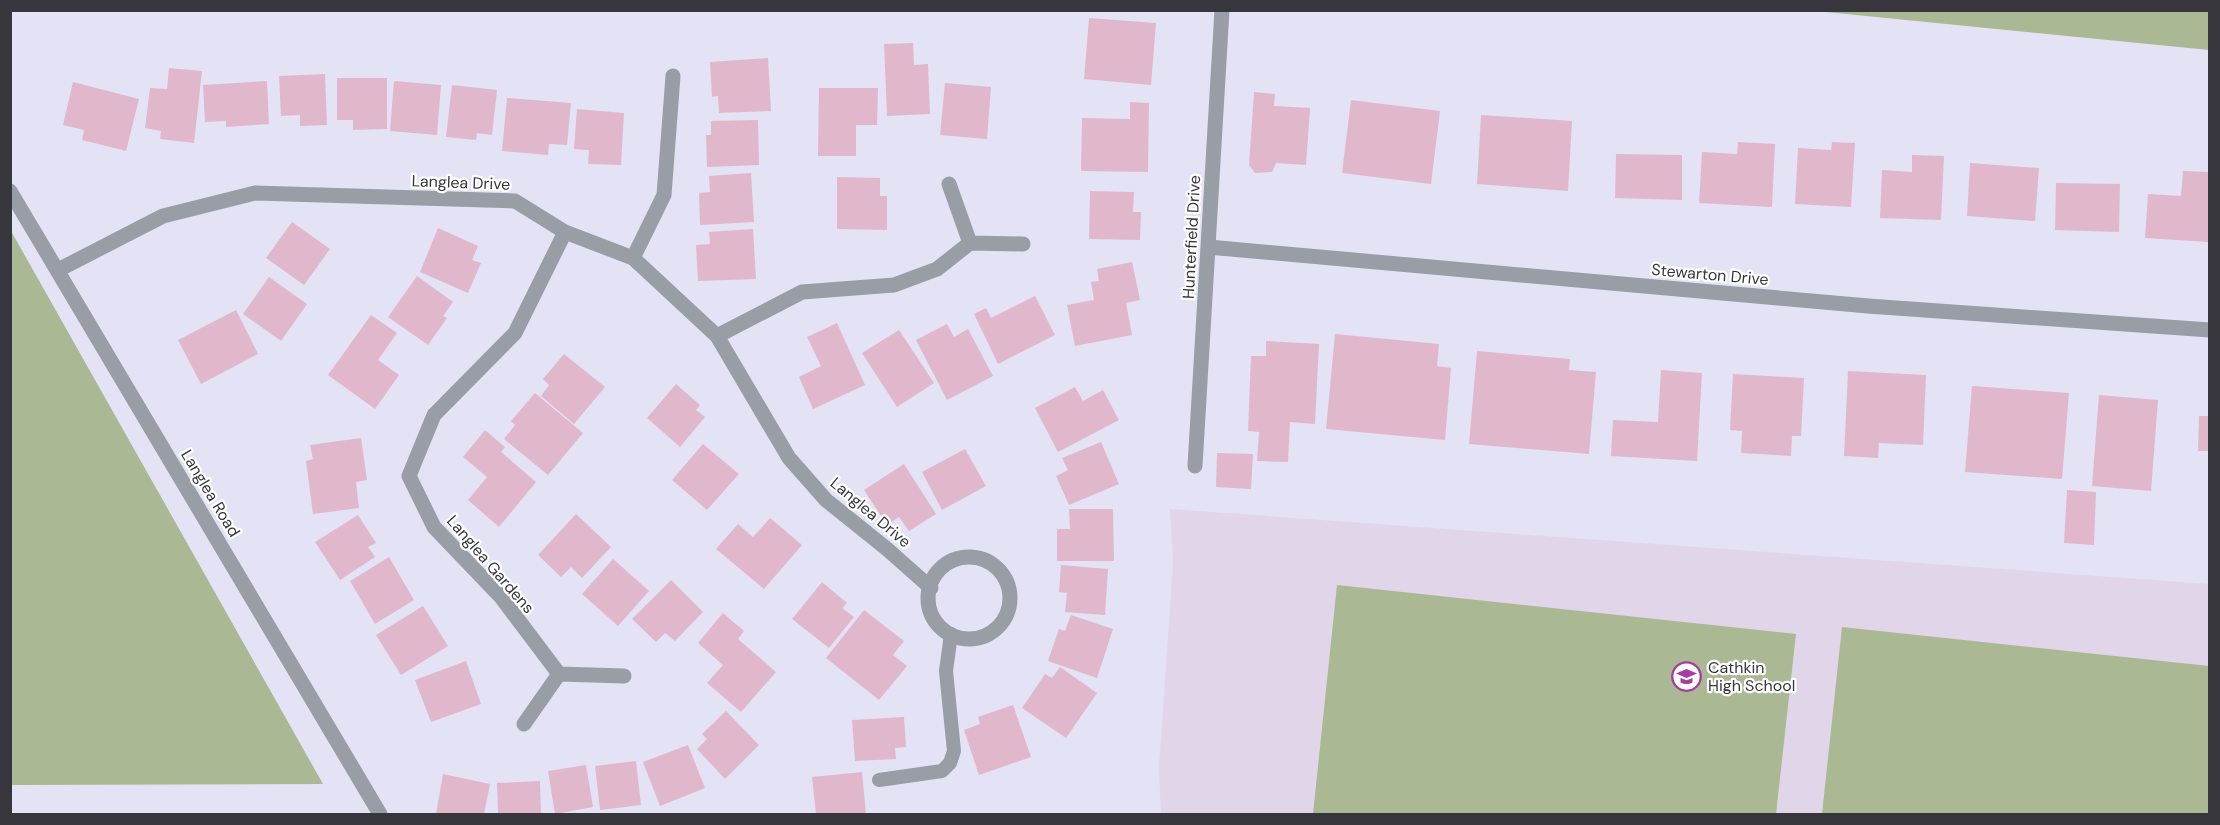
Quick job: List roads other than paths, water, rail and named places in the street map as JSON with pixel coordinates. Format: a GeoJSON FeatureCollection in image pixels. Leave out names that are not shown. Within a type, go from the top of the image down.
{"type":"FeatureCollection","features":[{"type":"Feature","properties":{"kind":"street","name":"Hunterfield Drive"},"geometry":{"type":"LineString","coordinates":[[1195,466],[1222,10]]}},
{"type":"Feature","properties":{"kind":"street"},"geometry":{"type":"LineString","coordinates":[[633,258],[664,195],[673,76]]}},
{"type":"Feature","properties":{"kind":"street"},"geometry":{"type":"LineString","coordinates":[[949,184],[970,243]]}},
{"type":"Feature","properties":{"kind":"street","name":"Langlea Road"},"geometry":{"type":"LineString","coordinates":[[10,191],[380,814]]}},
{"type":"Feature","properties":{"kind":"street","name":"Langlea Drive"},"geometry":{"type":"LineString","coordinates":[[57,270],[164,216],[255,194],[515,201],[565,232],[633,258],[717,336],[789,458],[826,500],[931,588]]}},
{"type":"Feature","properties":{"kind":"street","name":"Langlea Gardens"},"geometry":{"type":"LineString","coordinates":[[559,674],[501,597],[434,527],[410,476],[434,415],[515,333],[565,232]]}},
{"type":"Feature","properties":{"kind":"street"},"geometry":{"type":"LineString","coordinates":[[717,336],[802,292],[894,285],[937,269],[970,243],[1023,244]]}},
{"type":"Feature","properties":{"kind":"street","name":"Stewarton Drive"},"geometry":{"type":"LineString","coordinates":[[1208,247],[1868,306],[2210,330]]}},
{"type":"Feature","properties":{"kind":"street"},"geometry":{"type":"LineString","coordinates":[[975,556],[993,564],[1003,574],[1011,597],[1002,623],[981,638],[962,639],[951,634],[942,630],[928,605],[933,578],[950,561],[975,556]]}},
{"type":"Feature","properties":{"kind":"street"},"geometry":{"type":"LineString","coordinates":[[524,724],[559,674],[624,676]]}},
{"type":"Feature","properties":{"kind":"lane"},"geometry":{"type":"LineString","coordinates":[[879,780],[942,771],[950,763],[954,751],[946,671],[951,634]]}},
{"type":"Feature","properties":{"kind":"place","name":"Cathkin High School"},"geometry":{"type":"Point","coordinates":[1687,676]}}]}
